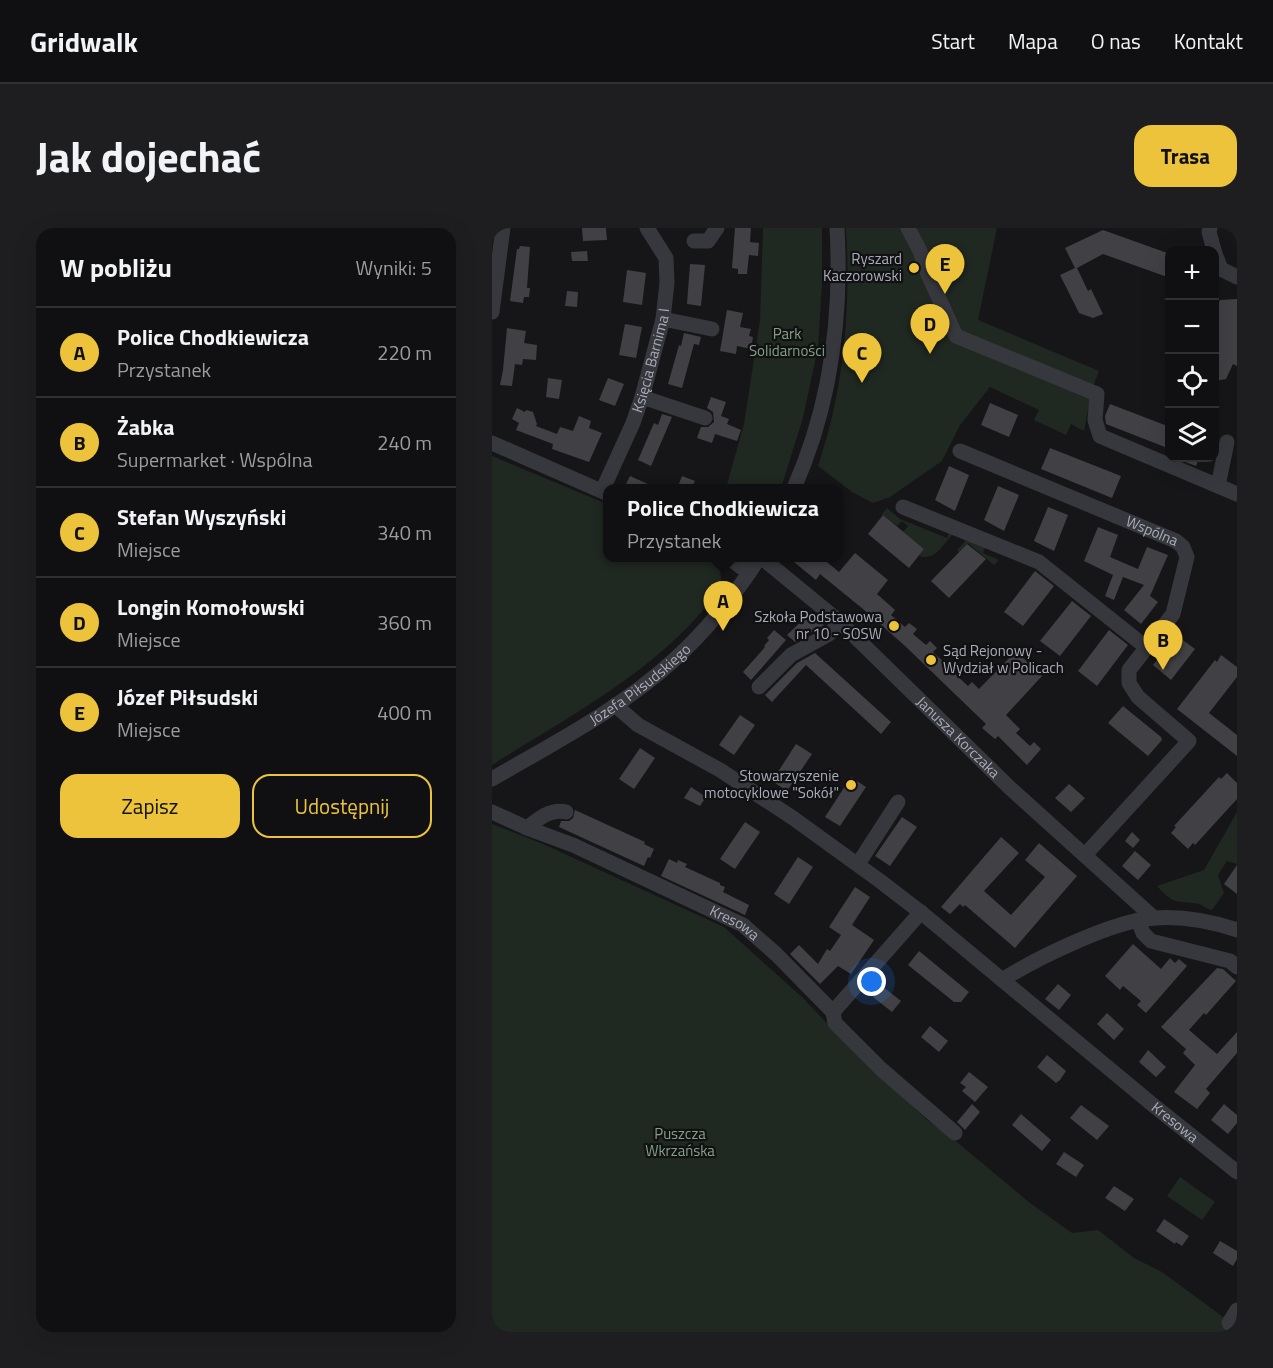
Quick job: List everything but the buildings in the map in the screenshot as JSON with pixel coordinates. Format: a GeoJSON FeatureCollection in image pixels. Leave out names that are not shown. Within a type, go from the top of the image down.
{"type":"FeatureCollection","features":[{"type":"Feature","properties":{"kind":"street"},"geometry":{"type":"LineString","coordinates":[[492,312],[503,228]]}},
{"type":"Feature","properties":{"kind":"street","name":"Księcia Barnima I"},"geometry":{"type":"LineString","coordinates":[[608,484],[642,397],[663,319],[667,283],[666,258],[647,228]]}},
{"type":"Feature","properties":{"kind":"street"},"geometry":{"type":"LineString","coordinates":[[694,241],[708,241],[717,228]]}},
{"type":"Feature","properties":{"kind":"street"},"geometry":{"type":"LineString","coordinates":[[796,484],[816,428],[834,346],[838,293],[837,228]]}},
{"type":"Feature","properties":{"kind":"street"},"geometry":{"type":"LineString","coordinates":[[908,228],[956,336],[1097,394],[1095,420],[1100,436],[1237,494]]}},
{"type":"Feature","properties":{"kind":"street"},"geometry":{"type":"LineString","coordinates":[[1210,228],[1213,246]]}},
{"type":"Feature","properties":{"kind":"street"},"geometry":{"type":"LineString","coordinates":[[1219,264],[1221,269],[1237,277]]}},
{"type":"Feature","properties":{"kind":"street"},"geometry":{"type":"LineString","coordinates":[[663,319],[712,329]]}},
{"type":"Feature","properties":{"kind":"street"},"geometry":{"type":"LineString","coordinates":[[642,397],[705,418]]}},
{"type":"Feature","properties":{"kind":"street"},"geometry":{"type":"LineString","coordinates":[[1218,486],[1227,442]]}},
{"type":"Feature","properties":{"kind":"street"},"geometry":{"type":"LineString","coordinates":[[492,443],[603,491]]}},
{"type":"Feature","properties":{"kind":"street","name":"Wspólna"},"geometry":{"type":"LineString","coordinates":[[960,451],[1176,541],[1183,548],[1187,557],[1173,614],[1130,670],[1129,683],[1138,697],[1189,741],[1085,855]]}},
{"type":"Feature","properties":{"kind":"street"},"geometry":{"type":"LineString","coordinates":[[903,507],[1039,562],[1147,648]]}},
{"type":"Feature","properties":{"kind":"street"},"geometry":{"type":"LineString","coordinates":[[734,562],[749,573]]}},
{"type":"Feature","properties":{"kind":"street","name":"Józefa Piłsudskiego"},"geometry":{"type":"LineString","coordinates":[[492,779],[615,705],[658,674],[713,621],[757,562]]}},
{"type":"Feature","properties":{"kind":"street","name":"Janusza Korczaka"},"geometry":{"type":"LineString","coordinates":[[765,562],[840,622],[1010,788],[1154,918]]}},
{"type":"Feature","properties":{"kind":"street"},"geometry":{"type":"LineString","coordinates":[[759,687],[791,655],[828,634],[840,622]]}},
{"type":"Feature","properties":{"kind":"street","name":"Kresowa"},"geometry":{"type":"LineString","coordinates":[[615,705],[638,725],[720,770],[858,864],[921,912],[1237,1172]]}},
{"type":"Feature","properties":{"kind":"street"},"geometry":{"type":"LineString","coordinates":[[858,864],[898,802]]}},
{"type":"Feature","properties":{"kind":"street"},"geometry":{"type":"LineString","coordinates":[[527,828],[553,811],[566,812]]}},
{"type":"Feature","properties":{"kind":"street","name":"Kresowa"},"geometry":{"type":"LineString","coordinates":[[492,812],[573,845],[743,925],[776,954],[832,1012],[835,1023],[881,1069],[955,1133]]}},
{"type":"Feature","properties":{"kind":"street"},"geometry":{"type":"LineString","coordinates":[[832,1012],[921,912]]}},
{"type":"Feature","properties":{"kind":"street"},"geometry":{"type":"LineString","coordinates":[[1002,980],[1080,941],[1138,920],[1196,919],[1237,930]]}},
{"type":"Feature","properties":{"kind":"street"},"geometry":{"type":"LineString","coordinates":[[1138,920],[1143,933],[1151,941],[1230,961],[1237,967]]}},
{"type":"Feature","properties":{"kind":"green space","name":"Park Solidarności"},"geometry":{"type":"Polygon","coordinates":[[[763,228],[822,228],[822,284],[818,347],[803,418],[782,484],[727,484],[744,424],[760,320],[763,228]]]}},
{"type":"Feature","properties":{"kind":"green space","name":"Park Solidarności"},"geometry":{"type":"Polygon","coordinates":[[[846,228],[997,228],[978,320],[1099,371],[1092,389],[1084,431],[1071,424],[1066,435],[1036,421],[1034,420],[1039,410],[990,387],[960,425],[942,461],[890,497],[873,503],[852,492],[818,466],[840,378],[846,319],[846,228]]]}},
{"type":"Feature","properties":{"kind":"green space"},"geometry":{"type":"Polygon","coordinates":[[[492,456],[603,502],[603,562],[715,562],[720,570],[722,586],[674,641],[646,665],[586,707],[492,765],[492,456]]]}},
{"type":"Feature","properties":{"kind":"green space"},"geometry":{"type":"Polygon","coordinates":[[[887,508],[900,519],[947,538],[949,533],[952,535],[934,554],[919,556],[924,549],[903,532],[908,526],[902,521],[897,526],[882,514],[887,508]]]}},
{"type":"Feature","properties":{"kind":"green space"},"geometry":{"type":"Polygon","coordinates":[[[968,538],[986,545],[983,553],[999,560],[994,565],[968,543],[959,552],[957,550],[968,538]]]}},
{"type":"Feature","properties":{"kind":"green space"},"geometry":{"type":"Polygon","coordinates":[[[1237,812],[1237,864],[1227,861],[1218,875],[1224,893],[1212,910],[1199,904],[1176,901],[1168,897],[1157,886],[1204,870],[1237,812]]]}},
{"type":"Feature","properties":{"kind":"green space","name":"Puszcza Wkrzańska"},"geometry":{"type":"Polygon","coordinates":[[[492,824],[543,844],[724,927],[803,998],[841,1038],[927,1120],[945,1132],[1030,1203],[1072,1233],[1098,1230],[1134,1258],[1162,1272],[1234,1325],[1237,1332],[492,1332],[492,824]]]}},
{"type":"Feature","properties":{"kind":"green space"},"geometry":{"type":"Polygon","coordinates":[[[1180,1177],[1215,1202],[1202,1220],[1167,1196],[1180,1177]]]}},
{"type":"Feature","properties":{"kind":"place","name":"Ryszard Kaczorowski"},"geometry":{"type":"Point","coordinates":[914,268]}},
{"type":"Feature","properties":{"kind":"place","name":"Józef Piłsudski"},"geometry":{"type":"Point","coordinates":[945,294]}},
{"type":"Feature","properties":{"kind":"place","name":"Longin Komołowski"},"geometry":{"type":"Point","coordinates":[930,354]}},
{"type":"Feature","properties":{"kind":"place","name":"Stefan Wyszyński"},"geometry":{"type":"Point","coordinates":[862,383]}},
{"type":"Feature","properties":{"kind":"place","name":"Szkoła Podstawowa nr 10 - SOSW"},"geometry":{"type":"Point","coordinates":[894,626]}},
{"type":"Feature","properties":{"kind":"place","name":"Police Chodkiewicza"},"geometry":{"type":"Point","coordinates":[723,631]}},
{"type":"Feature","properties":{"kind":"place","name":"Sąd Rejonowy - Wydział w Policach"},"geometry":{"type":"Point","coordinates":[931,660]}},
{"type":"Feature","properties":{"kind":"place","name":"Żabka"},"geometry":{"type":"Point","coordinates":[1163,670]}},
{"type":"Feature","properties":{"kind":"place","name":"Stowarzyszenie motocyklowe \"Sokół\""},"geometry":{"type":"Point","coordinates":[851,785]}}]}
